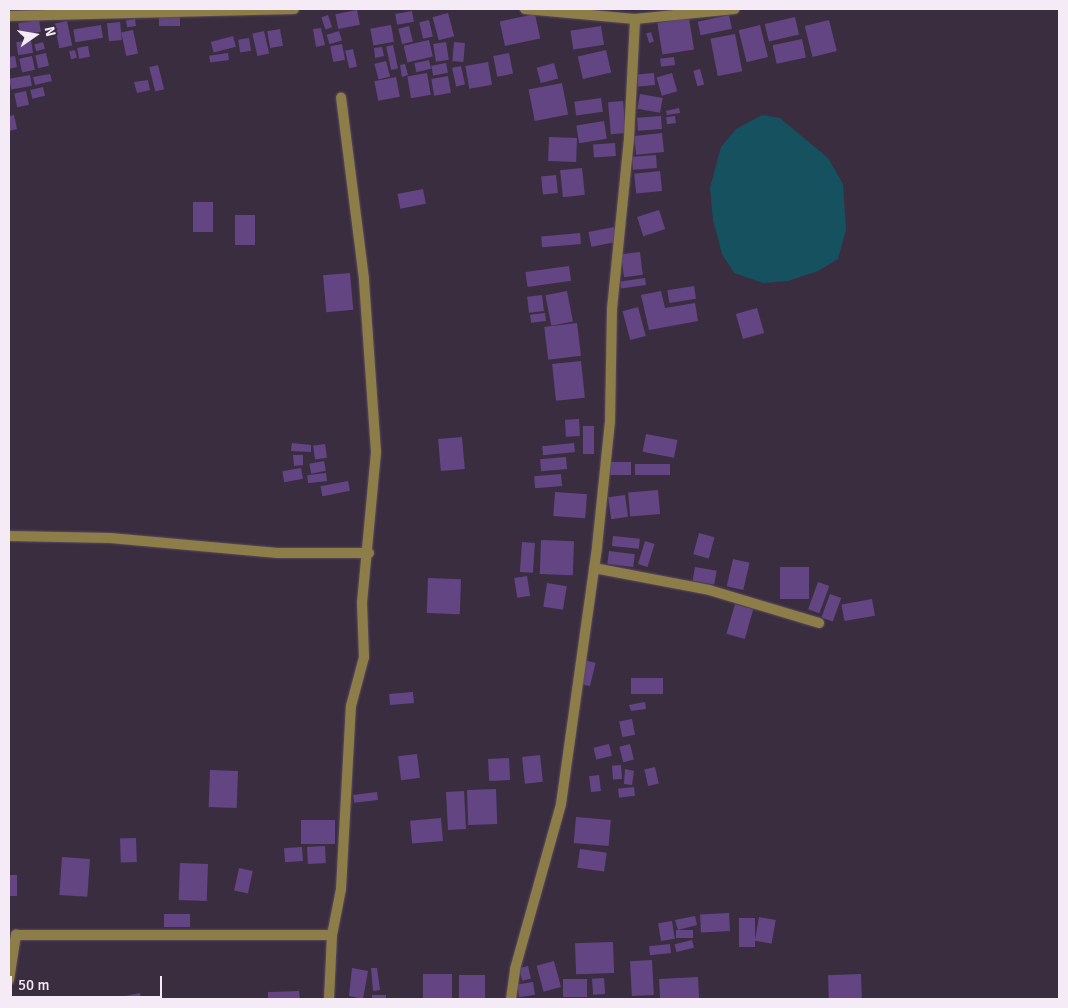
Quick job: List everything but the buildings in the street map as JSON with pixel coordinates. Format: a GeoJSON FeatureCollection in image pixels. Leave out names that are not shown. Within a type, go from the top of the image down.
{"type":"FeatureCollection","features":[{"type":"Feature","properties":{"kind":"street"},"geometry":{"type":"LineString","coordinates":[[9,16],[294,9]]}},
{"type":"Feature","properties":{"kind":"street"},"geometry":{"type":"LineString","coordinates":[[525,9],[635,19],[735,9]]}},
{"type":"Feature","properties":{"kind":"street"},"geometry":{"type":"LineString","coordinates":[[511,999],[515,970],[561,804],[594,568],[610,422],[612,309],[629,138],[635,19]]}},
{"type":"Feature","properties":{"kind":"street"},"geometry":{"type":"LineString","coordinates":[[329,999],[332,934],[341,889],[351,706],[364,657],[362,603],[369,553],[376,452],[370,340],[341,97]]}},
{"type":"Feature","properties":{"kind":"street"},"geometry":{"type":"LineString","coordinates":[[9,536],[110,538],[277,553],[369,553]]}},
{"type":"Feature","properties":{"kind":"street"},"geometry":{"type":"LineString","coordinates":[[594,568],[709,590],[819,623]]}},
{"type":"Feature","properties":{"kind":"street"},"geometry":{"type":"LineString","coordinates":[[9,980],[16,935],[332,934]]}},
{"type":"Feature","properties":{"kind":"water"},"geometry":{"type":"Polygon","coordinates":[[[762,115],[780,118],[828,158],[843,184],[846,230],[838,259],[818,271],[788,281],[763,283],[734,273],[722,254],[713,220],[710,188],[721,147],[736,129],[762,115]]]}}]}
